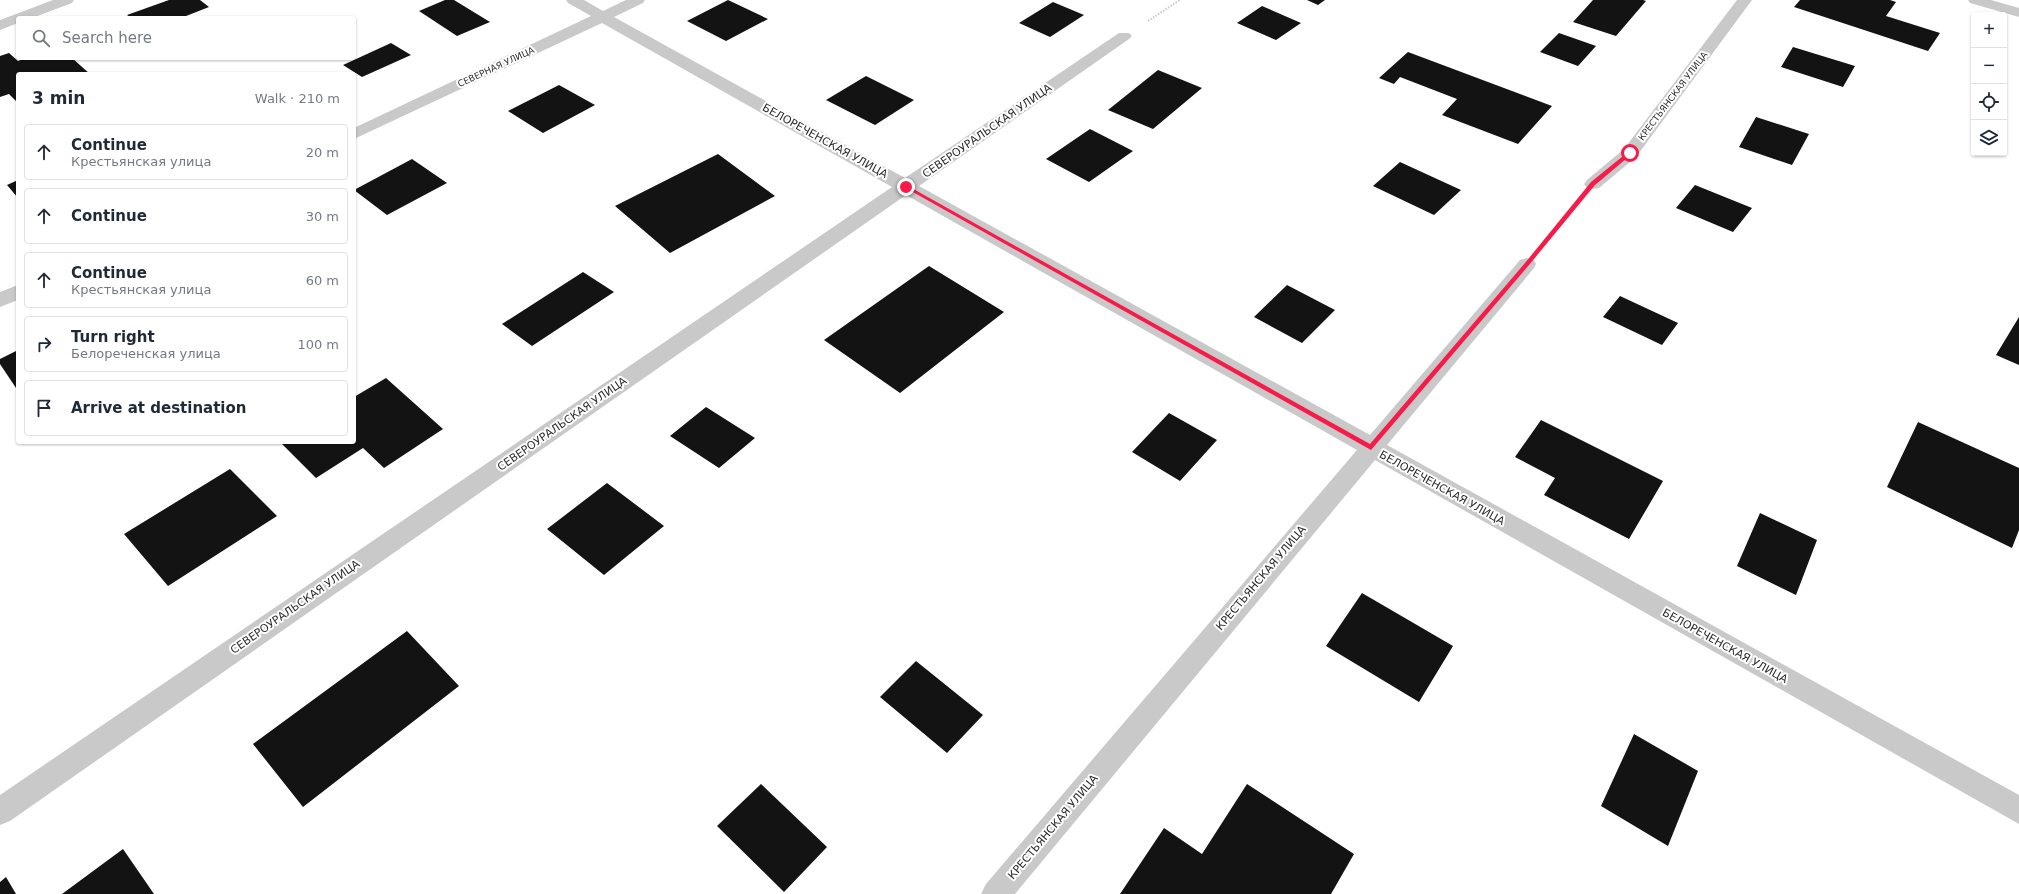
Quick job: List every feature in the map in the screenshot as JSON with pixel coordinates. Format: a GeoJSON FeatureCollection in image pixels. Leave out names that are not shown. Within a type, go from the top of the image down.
{"type":"FeatureCollection","features":[{"type":"Feature","properties":{"kind":"street"},"geometry":{"type":"LineString","coordinates":[[23,16],[67,0]]}},
{"type":"Feature","properties":{"kind":"street","name":"БЕЛОРЕЧЕНСКАЯ УЛИЦА"},"geometry":{"type":"LineString","coordinates":[[573,0],[2019,810]]}},
{"type":"Feature","properties":{"kind":"street","name":"СЕВЕРНАЯ УЛИЦА"},"geometry":{"type":"LineString","coordinates":[[356,133],[638,0]]}},
{"type":"Feature","properties":{"kind":"street","name":"КРЕСТЬЯНСКАЯ УЛИЦА"},"geometry":{"type":"LineString","coordinates":[[1593,184],[1630,153],[1745,0]]}},
{"type":"Feature","properties":{"kind":"street"},"geometry":{"type":"LineString","coordinates":[[1975,0],[2019,13]]}},
{"type":"Feature","properties":{"kind":"street"},"geometry":{"type":"LineString","coordinates":[[0,25],[16,19]]}},
{"type":"Feature","properties":{"kind":"street","name":"СЕВЕРОУРАЛЬСКАЯ УЛИЦА"},"geometry":{"type":"LineString","coordinates":[[0,811],[1124,36]]}},
{"type":"Feature","properties":{"kind":"street","name":"КРЕСТЬЯНСКАЯ УЛИЦА"},"geometry":{"type":"LineString","coordinates":[[996,894],[1527,264]]}},
{"type":"Feature","properties":{"kind":"street"},"geometry":{"type":"LineString","coordinates":[[0,300],[16,293]]}},
{"type":"Feature","properties":{"kind":"path"},"geometry":{"type":"LineString","coordinates":[[1124,36],[1180,0]]}},
{"type":"Feature","properties":{"kind":"path"},"geometry":{"type":"LineString","coordinates":[[1527,264],[1593,184]]}},
{"type":"Feature","properties":{"kind":"building"},"geometry":{"type":"Polygon","coordinates":[[[169,0],[200,0],[209,7],[186,16],[127,15],[169,0]]]}},
{"type":"Feature","properties":{"kind":"building"},"geometry":{"type":"Polygon","coordinates":[[[445,0],[454,0],[490,22],[457,36],[419,11],[445,0]]]}},
{"type":"Feature","properties":{"kind":"building"},"geometry":{"type":"Polygon","coordinates":[[[728,0],[768,19],[726,41],[687,21],[728,0]]]}},
{"type":"Feature","properties":{"kind":"building"},"geometry":{"type":"Polygon","coordinates":[[[1307,0],[1325,0],[1318,5],[1307,0]]]}},
{"type":"Feature","properties":{"kind":"building"},"geometry":{"type":"Polygon","coordinates":[[[1593,0],[1646,1],[1616,36],[1573,22],[1593,0]]]}},
{"type":"Feature","properties":{"kind":"building"},"geometry":{"type":"Polygon","coordinates":[[[1800,0],[1890,0],[1896,2],[1886,16],[1940,33],[1928,51],[1794,7],[1800,0]]]}},
{"type":"Feature","properties":{"kind":"building"},"geometry":{"type":"Polygon","coordinates":[[[1053,2],[1084,15],[1050,37],[1019,23],[1053,2]]]}},
{"type":"Feature","properties":{"kind":"building"},"geometry":{"type":"Polygon","coordinates":[[[1262,6],[1301,23],[1276,40],[1237,23],[1262,6]]]}},
{"type":"Feature","properties":{"kind":"building"},"geometry":{"type":"Polygon","coordinates":[[[1559,33],[1596,46],[1578,66],[1540,52],[1559,33]]]}},
{"type":"Feature","properties":{"kind":"building"},"geometry":{"type":"Polygon","coordinates":[[[391,43],[411,55],[362,77],[343,65],[391,43]]]}},
{"type":"Feature","properties":{"kind":"building"},"geometry":{"type":"Polygon","coordinates":[[[1793,47],[1855,66],[1843,87],[1781,67],[1793,47]]]}},
{"type":"Feature","properties":{"kind":"building"},"geometry":{"type":"Polygon","coordinates":[[[1408,52],[1552,106],[1518,144],[1442,115],[1457,99],[1400,77],[1394,84],[1379,78],[1408,52]]]}},
{"type":"Feature","properties":{"kind":"building"},"geometry":{"type":"Polygon","coordinates":[[[9,53],[18,61],[74,60],[88,72],[16,72],[16,101],[9,94],[0,97],[0,56],[9,53]]]}},
{"type":"Feature","properties":{"kind":"building"},"geometry":{"type":"Polygon","coordinates":[[[1158,70],[1202,88],[1153,129],[1108,110],[1158,70]]]}},
{"type":"Feature","properties":{"kind":"building"},"geometry":{"type":"Polygon","coordinates":[[[866,76],[914,100],[875,125],[826,100],[866,76]]]}},
{"type":"Feature","properties":{"kind":"building"},"geometry":{"type":"Polygon","coordinates":[[[559,85],[595,105],[543,133],[508,111],[559,85]]]}},
{"type":"Feature","properties":{"kind":"building"},"geometry":{"type":"Polygon","coordinates":[[[1756,117],[1809,134],[1792,165],[1739,147],[1756,117]]]}},
{"type":"Feature","properties":{"kind":"building"},"geometry":{"type":"Polygon","coordinates":[[[1090,129],[1133,151],[1089,182],[1046,159],[1090,129]]]}},
{"type":"Feature","properties":{"kind":"building"},"geometry":{"type":"Polygon","coordinates":[[[718,154],[775,196],[670,253],[615,206],[718,154]]]}},
{"type":"Feature","properties":{"kind":"building"},"geometry":{"type":"Polygon","coordinates":[[[412,159],[447,183],[387,215],[356,192],[356,189],[412,159]]]}},
{"type":"Feature","properties":{"kind":"building"},"geometry":{"type":"Polygon","coordinates":[[[1400,162],[1461,190],[1434,215],[1373,186],[1400,162]]]}},
{"type":"Feature","properties":{"kind":"building"},"geometry":{"type":"Polygon","coordinates":[[[16,181],[16,196],[7,185],[16,181]]]}},
{"type":"Feature","properties":{"kind":"building"},"geometry":{"type":"Polygon","coordinates":[[[1695,185],[1752,208],[1733,232],[1676,208],[1695,185]]]}},
{"type":"Feature","properties":{"kind":"building"},"geometry":{"type":"Polygon","coordinates":[[[929,266],[1004,312],[900,393],[824,340],[929,266]]]}},
{"type":"Feature","properties":{"kind":"building"},"geometry":{"type":"Polygon","coordinates":[[[583,272],[614,292],[532,346],[502,324],[583,272]]]}},
{"type":"Feature","properties":{"kind":"building"},"geometry":{"type":"Polygon","coordinates":[[[1287,285],[1335,310],[1302,343],[1254,317],[1287,285]]]}},
{"type":"Feature","properties":{"kind":"building"},"geometry":{"type":"Polygon","coordinates":[[[1620,296],[1678,323],[1662,345],[1603,317],[1620,296]]]}},
{"type":"Feature","properties":{"kind":"building"},"geometry":{"type":"Polygon","coordinates":[[[2019,317],[2019,365],[1996,355],[2019,317]]]}},
{"type":"Feature","properties":{"kind":"building"},"geometry":{"type":"Polygon","coordinates":[[[16,351],[16,388],[0,364],[0,359],[16,351]]]}},
{"type":"Feature","properties":{"kind":"building"},"geometry":{"type":"Polygon","coordinates":[[[386,378],[443,429],[384,468],[363,448],[316,478],[282,444],[356,444],[356,396],[386,378]]]}},
{"type":"Feature","properties":{"kind":"building"},"geometry":{"type":"Polygon","coordinates":[[[706,407],[755,438],[719,468],[670,436],[706,407]]]}},
{"type":"Feature","properties":{"kind":"building"},"geometry":{"type":"Polygon","coordinates":[[[1169,413],[1217,440],[1180,481],[1132,452],[1169,413]]]}},
{"type":"Feature","properties":{"kind":"building"},"geometry":{"type":"Polygon","coordinates":[[[1541,420],[1663,481],[1629,539],[1544,495],[1555,478],[1515,457],[1541,420]]]}},
{"type":"Feature","properties":{"kind":"building"},"geometry":{"type":"Polygon","coordinates":[[[1918,422],[2019,468],[2019,530],[2012,548],[1887,487],[1918,422]]]}},
{"type":"Feature","properties":{"kind":"building"},"geometry":{"type":"Polygon","coordinates":[[[230,469],[277,516],[168,586],[124,534],[230,469]]]}},
{"type":"Feature","properties":{"kind":"building"},"geometry":{"type":"Polygon","coordinates":[[[607,483],[664,526],[604,575],[547,529],[607,483]]]}},
{"type":"Feature","properties":{"kind":"building"},"geometry":{"type":"Polygon","coordinates":[[[1760,513],[1817,540],[1796,595],[1737,566],[1760,513]]]}},
{"type":"Feature","properties":{"kind":"building"},"geometry":{"type":"Polygon","coordinates":[[[1362,593],[1453,646],[1419,702],[1326,646],[1362,593]]]}},
{"type":"Feature","properties":{"kind":"building"},"geometry":{"type":"Polygon","coordinates":[[[407,631],[459,686],[303,807],[253,744],[407,631]]]}},
{"type":"Feature","properties":{"kind":"building"},"geometry":{"type":"Polygon","coordinates":[[[916,661],[983,715],[947,753],[880,697],[916,661]]]}},
{"type":"Feature","properties":{"kind":"building"},"geometry":{"type":"Polygon","coordinates":[[[1634,734],[1698,771],[1668,846],[1601,806],[1634,734]]]}},
{"type":"Feature","properties":{"kind":"building"},"geometry":{"type":"Polygon","coordinates":[[[761,784],[827,847],[784,892],[717,826],[761,784]]]}},
{"type":"Feature","properties":{"kind":"building"},"geometry":{"type":"Polygon","coordinates":[[[1247,784],[1354,854],[1331,894],[1120,894],[1164,828],[1202,854],[1247,784]]]}},
{"type":"Feature","properties":{"kind":"building"},"geometry":{"type":"Polygon","coordinates":[[[123,849],[154,894],[62,894],[123,849]]]}},
{"type":"Feature","properties":{"kind":"building"},"geometry":{"type":"Polygon","coordinates":[[[6,877],[16,894],[0,894],[0,882],[6,877]]]}},
{"type":"Feature","properties":{"kind":"route"},"geometry":{"type":"LineString","coordinates":[[906,187],[1371,448],[1593,184],[1630,153]]}}]}
